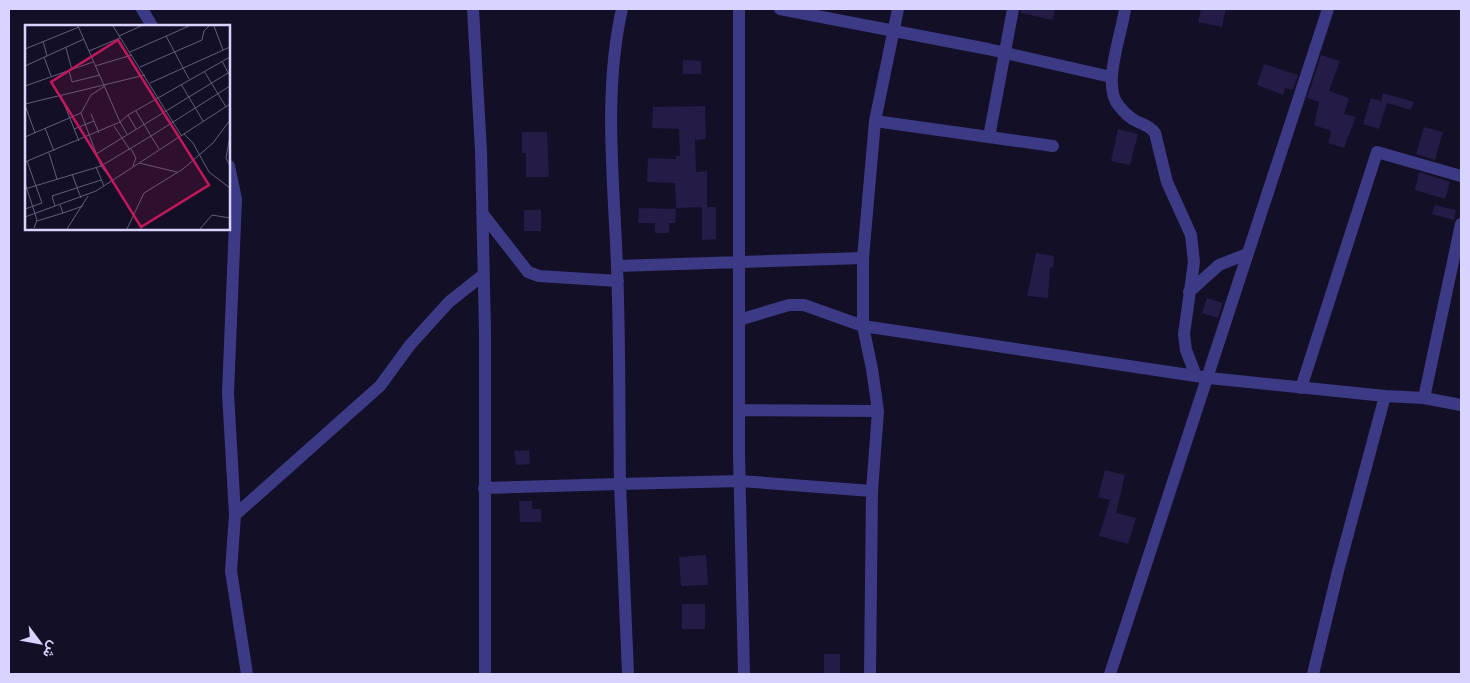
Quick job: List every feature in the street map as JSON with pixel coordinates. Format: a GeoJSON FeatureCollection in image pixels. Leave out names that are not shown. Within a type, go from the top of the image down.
{"type":"FeatureCollection","features":[{"type":"Feature","properties":{"kind":"street"},"geometry":{"type":"LineString","coordinates":[[142,9],[151,25]]}},
{"type":"Feature","properties":{"kind":"street"},"geometry":{"type":"LineString","coordinates":[[473,9],[481,151],[485,331],[484,674]]}},
{"type":"Feature","properties":{"kind":"street"},"geometry":{"type":"LineString","coordinates":[[622,9],[615,41],[611,147],[618,266],[620,484],[628,674]]}},
{"type":"Feature","properties":{"kind":"street"},"geometry":{"type":"LineString","coordinates":[[739,9],[740,481],[744,674]]}},
{"type":"Feature","properties":{"kind":"street"},"geometry":{"type":"LineString","coordinates":[[780,9],[893,30],[1112,77]]}},
{"type":"Feature","properties":{"kind":"street"},"geometry":{"type":"LineString","coordinates":[[870,674],[872,492],[878,411],[863,326],[863,258],[875,121],[898,9]]}},
{"type":"Feature","properties":{"kind":"street"},"geometry":{"type":"LineString","coordinates":[[989,137],[1013,9]]}},
{"type":"Feature","properties":{"kind":"street"},"geometry":{"type":"LineString","coordinates":[[1125,9],[1112,77],[1117,104],[1134,121],[1151,128],[1155,133],[1167,182],[1191,235],[1194,262],[1184,334],[1186,350],[1203,377]]}},
{"type":"Feature","properties":{"kind":"street"},"geometry":{"type":"LineString","coordinates":[[1110,674],[1203,377],[1247,254],[1324,10]]}},
{"type":"Feature","properties":{"kind":"street"},"geometry":{"type":"LineString","coordinates":[[875,121],[1053,146]]}},
{"type":"Feature","properties":{"kind":"street"},"geometry":{"type":"LineString","coordinates":[[1302,388],[1376,154],[1380,151],[1461,176]]}},
{"type":"Feature","properties":{"kind":"street"},"geometry":{"type":"LineString","coordinates":[[230,171],[236,199],[228,393],[235,515],[232,571],[247,674]]}},
{"type":"Feature","properties":{"kind":"street"},"geometry":{"type":"LineString","coordinates":[[482,213],[528,272],[539,276],[618,281]]}},
{"type":"Feature","properties":{"kind":"street"},"geometry":{"type":"LineString","coordinates":[[1424,398],[1461,224]]}},
{"type":"Feature","properties":{"kind":"street"},"geometry":{"type":"LineString","coordinates":[[1189,292],[1219,265],[1247,254]]}},
{"type":"Feature","properties":{"kind":"street"},"geometry":{"type":"LineString","coordinates":[[618,266],[863,258]]}},
{"type":"Feature","properties":{"kind":"street"},"geometry":{"type":"LineString","coordinates":[[235,515],[380,386],[410,345],[449,302],[483,276]]}},
{"type":"Feature","properties":{"kind":"street"},"geometry":{"type":"LineString","coordinates":[[739,320],[789,306],[804,305],[863,326],[1203,377],[1385,396],[1424,398],[1461,405]]}},
{"type":"Feature","properties":{"kind":"street"},"geometry":{"type":"LineString","coordinates":[[1313,674],[1385,396]]}},
{"type":"Feature","properties":{"kind":"street"},"geometry":{"type":"LineString","coordinates":[[741,410],[878,411]]}},
{"type":"Feature","properties":{"kind":"street"},"geometry":{"type":"LineString","coordinates":[[484,488],[740,481],[872,492]]}},
{"type":"Feature","properties":{"kind":"building"},"geometry":{"type":"Polygon","coordinates":[[[1021,9],[1055,9],[1053,20],[1021,13],[1021,9]]]}},
{"type":"Feature","properties":{"kind":"building"},"geometry":{"type":"Polygon","coordinates":[[[1201,9],[1226,9],[1222,27],[1198,22],[1201,9]]]}},
{"type":"Feature","properties":{"kind":"building"},"geometry":{"type":"Polygon","coordinates":[[[1321,55],[1340,61],[1329,91],[1349,98],[1344,114],[1356,117],[1344,148],[1328,143],[1331,131],[1314,125],[1319,102],[1307,98],[1321,55]]]}},
{"type":"Feature","properties":{"kind":"building"},"geometry":{"type":"Polygon","coordinates":[[[683,60],[701,61],[701,74],[683,74],[683,60]]]}},
{"type":"Feature","properties":{"kind":"building"},"geometry":{"type":"Polygon","coordinates":[[[1264,64],[1298,75],[1293,90],[1285,88],[1283,95],[1257,85],[1264,64]]]}},
{"type":"Feature","properties":{"kind":"building"},"geometry":{"type":"Polygon","coordinates":[[[1383,93],[1414,102],[1411,110],[1387,103],[1379,129],[1363,124],[1371,98],[1381,101],[1383,93]]]}},
{"type":"Feature","properties":{"kind":"building"},"geometry":{"type":"Polygon","coordinates":[[[705,106],[706,139],[695,140],[696,172],[707,171],[707,207],[676,208],[675,183],[647,182],[648,158],[676,159],[676,156],[680,156],[679,129],[652,128],[653,107],[705,106]]]}},
{"type":"Feature","properties":{"kind":"building"},"geometry":{"type":"Polygon","coordinates":[[[1424,127],[1443,132],[1435,160],[1416,154],[1424,127]]]}},
{"type":"Feature","properties":{"kind":"building"},"geometry":{"type":"Polygon","coordinates":[[[1118,129],[1138,134],[1130,165],[1111,161],[1118,129]]]}},
{"type":"Feature","properties":{"kind":"building"},"geometry":{"type":"Polygon","coordinates":[[[522,132],[547,132],[549,177],[526,177],[526,153],[522,153],[522,132]]]}},
{"type":"Feature","properties":{"kind":"building"},"geometry":{"type":"Polygon","coordinates":[[[1419,172],[1450,182],[1445,199],[1415,190],[1419,172]]]}},
{"type":"Feature","properties":{"kind":"building"},"geometry":{"type":"Polygon","coordinates":[[[1435,205],[1456,210],[1454,220],[1432,214],[1435,205]]]}},
{"type":"Feature","properties":{"kind":"building"},"geometry":{"type":"Polygon","coordinates":[[[702,207],[716,207],[716,239],[702,240],[702,207]]]}},
{"type":"Feature","properties":{"kind":"building"},"geometry":{"type":"Polygon","coordinates":[[[639,208],[676,209],[675,223],[669,223],[669,233],[655,233],[655,223],[638,223],[639,208]]]}},
{"type":"Feature","properties":{"kind":"building"},"geometry":{"type":"Polygon","coordinates":[[[524,210],[541,210],[541,231],[524,231],[524,210]]]}},
{"type":"Feature","properties":{"kind":"building"},"geometry":{"type":"Polygon","coordinates":[[[1036,253],[1054,256],[1053,268],[1050,267],[1048,298],[1027,296],[1036,253]]]}},
{"type":"Feature","properties":{"kind":"building"},"geometry":{"type":"Polygon","coordinates":[[[1207,298],[1223,303],[1218,318],[1202,313],[1207,298]]]}},
{"type":"Feature","properties":{"kind":"building"},"geometry":{"type":"Polygon","coordinates":[[[529,450],[530,464],[516,465],[514,451],[529,450]]]}},
{"type":"Feature","properties":{"kind":"building"},"geometry":{"type":"Polygon","coordinates":[[[1105,470],[1125,475],[1116,513],[1136,518],[1128,544],[1099,536],[1110,500],[1098,497],[1105,470]]]}},
{"type":"Feature","properties":{"kind":"building"},"geometry":{"type":"Polygon","coordinates":[[[519,501],[532,501],[532,509],[541,509],[541,522],[520,522],[519,501]]]}},
{"type":"Feature","properties":{"kind":"building"},"geometry":{"type":"Polygon","coordinates":[[[706,555],[708,585],[681,586],[679,557],[706,555]]]}},
{"type":"Feature","properties":{"kind":"building"},"geometry":{"type":"Polygon","coordinates":[[[682,604],[705,604],[705,629],[682,629],[682,604]]]}},
{"type":"Feature","properties":{"kind":"building"},"geometry":{"type":"Polygon","coordinates":[[[824,654],[840,654],[840,674],[824,674],[824,654]]]}}]}
